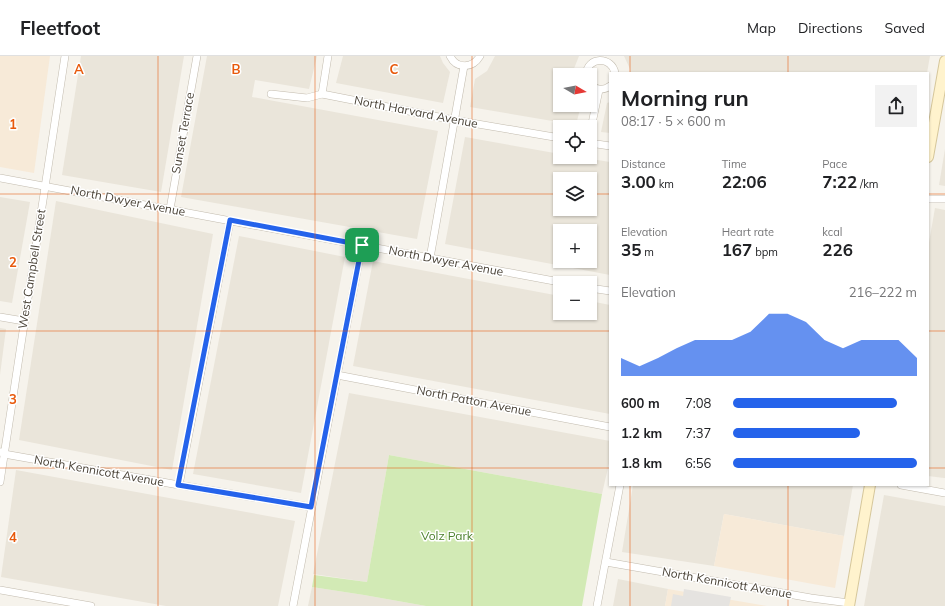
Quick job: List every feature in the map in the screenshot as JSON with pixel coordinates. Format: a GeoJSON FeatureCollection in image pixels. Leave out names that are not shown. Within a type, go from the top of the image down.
{"type":"FeatureCollection","features":[{"type":"Feature","properties":{"kind":"main road"},"geometry":{"type":"LineString","coordinates":[[929,151],[945,61]]}},
{"type":"Feature","properties":{"kind":"main road"},"geometry":{"type":"LineString","coordinates":[[849,604],[870,486]]}},
{"type":"Feature","properties":{"kind":"street","name":"West Campbell Street"},"geometry":{"type":"LineString","coordinates":[[0,482],[2,453],[65,56]]}},
{"type":"Feature","properties":{"kind":"street","name":"Sunset Terrace"},"geometry":{"type":"LineString","coordinates":[[170,209],[197,56]]}},
{"type":"Feature","properties":{"kind":"street"},"geometry":{"type":"LineString","coordinates":[[322,94],[328,56]]}},
{"type":"Feature","properties":{"kind":"street"},"geometry":{"type":"LineString","coordinates":[[450,56],[455,63],[464,66],[473,64],[480,56]]}},
{"type":"Feature","properties":{"kind":"street"},"geometry":{"type":"LineString","coordinates":[[588,68],[592,63],[601,60],[610,63],[616,72]]}},
{"type":"Feature","properties":{"kind":"street"},"geometry":{"type":"LineString","coordinates":[[430,258],[464,66]]}},
{"type":"Feature","properties":{"kind":"street"},"geometry":{"type":"LineString","coordinates":[[593,120],[599,90],[609,86]]}},
{"type":"Feature","properties":{"kind":"street","name":"North Harvard Avenue"},"geometry":{"type":"LineString","coordinates":[[271,94],[307,98],[322,94],[454,120],[553,137]]}},
{"type":"Feature","properties":{"kind":"street"},"geometry":{"type":"LineString","coordinates":[[597,143],[609,146]]}},
{"type":"Feature","properties":{"kind":"street","name":"North Dwyer Avenue"},"geometry":{"type":"LineString","coordinates":[[0,178],[553,281]]}},
{"type":"Feature","properties":{"kind":"street"},"geometry":{"type":"LineString","coordinates":[[929,199],[945,199]]}},
{"type":"Feature","properties":{"kind":"street"},"geometry":{"type":"LineString","coordinates":[[178,485],[230,220]]}},
{"type":"Feature","properties":{"kind":"street"},"geometry":{"type":"LineString","coordinates":[[293,606],[362,245]]}},
{"type":"Feature","properties":{"kind":"street"},"geometry":{"type":"LineString","coordinates":[[597,289],[609,292]]}},
{"type":"Feature","properties":{"kind":"street"},"geometry":{"type":"LineString","coordinates":[[0,317],[24,321]]}},
{"type":"Feature","properties":{"kind":"street","name":"North Patton Avenue"},"geometry":{"type":"LineString","coordinates":[[337,375],[609,426]]}},
{"type":"Feature","properties":{"kind":"street","name":"North Kennicott Avenue"},"geometry":{"type":"LineString","coordinates":[[2,453],[178,485],[311,507]]}},
{"type":"Feature","properties":{"kind":"street"},"geometry":{"type":"LineString","coordinates":[[597,606],[620,486]]}},
{"type":"Feature","properties":{"kind":"street"},"geometry":{"type":"LineString","coordinates":[[906,486],[945,493]]}},
{"type":"Feature","properties":{"kind":"street","name":"North Kennicott Avenue"},"geometry":{"type":"LineString","coordinates":[[606,562],[849,604]]}},
{"type":"Feature","properties":{"kind":"street"},"geometry":{"type":"LineString","coordinates":[[0,590],[91,606]]}},
{"type":"Feature","properties":{"kind":"shaded area"},"geometry":{"type":"Polygon","coordinates":[[[0,56],[50,56],[34,173],[0,167],[0,56]]]}},
{"type":"Feature","properties":{"kind":"shaded area"},"geometry":{"type":"Polygon","coordinates":[[[81,56],[184,56],[161,192],[62,175],[81,56]]]}},
{"type":"Feature","properties":{"kind":"shaded area"},"geometry":{"type":"Polygon","coordinates":[[[207,56],[317,56],[309,89],[255,80],[252,97],[438,131],[417,239],[181,197],[207,56]]]}},
{"type":"Feature","properties":{"kind":"shaded area"},"geometry":{"type":"Polygon","coordinates":[[[343,56],[440,56],[450,72],[443,103],[336,83],[343,56]]]}},
{"type":"Feature","properties":{"kind":"shaded area"},"geometry":{"type":"Polygon","coordinates":[[[495,56],[579,56],[574,68],[553,68],[553,112],[579,112],[577,120],[553,121],[470,107],[475,79],[487,71],[495,56]]]}},
{"type":"Feature","properties":{"kind":"shaded area"},"geometry":{"type":"Polygon","coordinates":[[[624,56],[930,56],[927,72],[630,72],[624,56]]]}},
{"type":"Feature","properties":{"kind":"shaded area"},"geometry":{"type":"Polygon","coordinates":[[[609,102],[609,133],[601,132],[607,103],[609,102]]]}},
{"type":"Feature","properties":{"kind":"shaded area"},"geometry":{"type":"Polygon","coordinates":[[[465,137],[553,153],[553,164],[597,164],[597,160],[609,162],[609,275],[573,268],[597,268],[597,224],[553,224],[553,264],[445,244],[465,137]]]}},
{"type":"Feature","properties":{"kind":"shaded area"},"geometry":{"type":"Polygon","coordinates":[[[945,149],[945,186],[939,185],[945,149]]]}},
{"type":"Feature","properties":{"kind":"shaded area"},"geometry":{"type":"Polygon","coordinates":[[[0,197],[30,202],[12,303],[0,301],[0,197]]]}},
{"type":"Feature","properties":{"kind":"shaded area"},"geometry":{"type":"Polygon","coordinates":[[[56,201],[213,234],[172,470],[19,440],[56,201]]]}},
{"type":"Feature","properties":{"kind":"shaded area"},"geometry":{"type":"Polygon","coordinates":[[[935,208],[945,210],[945,478],[929,476],[929,242],[935,208]]]}},
{"type":"Feature","properties":{"kind":"shaded area"},"geometry":{"type":"Polygon","coordinates":[[[239,236],[345,257],[301,493],[193,474],[239,236]]]}},
{"type":"Feature","properties":{"kind":"shaded area"},"geometry":{"type":"Polygon","coordinates":[[[373,261],[553,295],[553,320],[597,320],[597,302],[609,305],[609,414],[353,366],[373,261]]]}},
{"type":"Feature","properties":{"kind":"shaded area"},"geometry":{"type":"Polygon","coordinates":[[[0,328],[6,329],[0,375],[0,328]]]}},
{"type":"Feature","properties":{"kind":"shaded area"},"geometry":{"type":"Polygon","coordinates":[[[349,393],[609,441],[609,463],[602,494],[389,455],[367,582],[313,574],[349,393]]]}},
{"type":"Feature","properties":{"kind":"shaded area"},"geometry":{"type":"Polygon","coordinates":[[[16,470],[295,521],[278,606],[166,606],[1,577],[16,470]]]}},
{"type":"Feature","properties":{"kind":"shaded area"},"geometry":{"type":"Polygon","coordinates":[[[633,486],[853,486],[844,536],[724,514],[714,566],[622,552],[633,486]]]}},
{"type":"Feature","properties":{"kind":"shaded area"},"geometry":{"type":"Polygon","coordinates":[[[884,495],[945,506],[945,606],[864,606],[884,495]]]}},
{"type":"Feature","properties":{"kind":"shaded area"},"geometry":{"type":"Polygon","coordinates":[[[724,514],[844,536],[835,588],[714,566],[724,514]]]}},
{"type":"Feature","properties":{"kind":"shaded area"},"geometry":{"type":"Polygon","coordinates":[[[618,579],[668,589],[665,606],[613,606],[618,579]]]}},
{"type":"Feature","properties":{"kind":"shaded area"},"geometry":{"type":"Polygon","coordinates":[[[312,587],[364,595],[426,606],[308,606],[312,587]]]}},
{"type":"Feature","properties":{"kind":"shaded area"},"geometry":{"type":"Polygon","coordinates":[[[668,589],[767,606],[665,606],[668,589]]]}},
{"type":"Feature","properties":{"kind":"shaded area"},"geometry":{"type":"Polygon","coordinates":[[[684,589],[731,597],[729,606],[671,606],[673,594],[683,596],[684,589]]]}},
{"type":"Feature","properties":{"kind":"green space","name":"Volz Park"},"geometry":{"type":"Polygon","coordinates":[[[389,455],[602,494],[582,606],[426,606],[312,587],[314,575],[367,582],[389,455]]]}},
{"type":"Feature","properties":{"kind":"route"},"geometry":{"type":"LineString","coordinates":[[230,220],[362,245],[311,507],[178,485],[230,220]]}}]}
